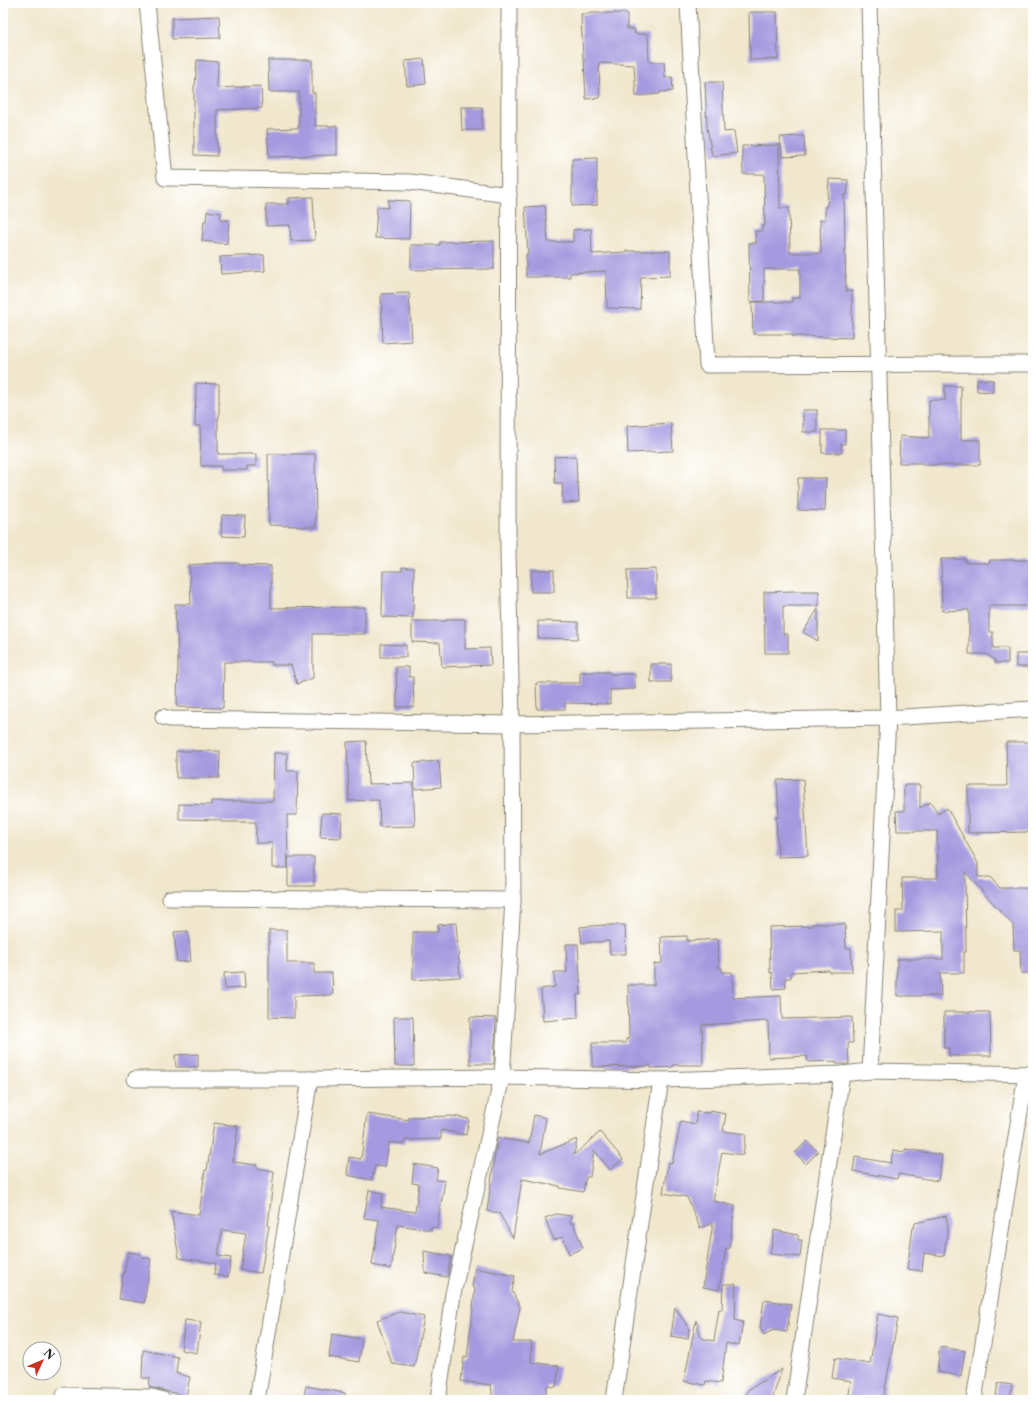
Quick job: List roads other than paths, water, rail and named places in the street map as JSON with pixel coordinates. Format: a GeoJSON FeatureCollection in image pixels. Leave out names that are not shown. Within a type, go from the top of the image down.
{"type":"FeatureCollection","features":[{"type":"Feature","properties":{"kind":"street"},"geometry":{"type":"LineString","coordinates":[[147,3],[165,178],[410,182],[509,195]]}},
{"type":"Feature","properties":{"kind":"street"},"geometry":{"type":"LineString","coordinates":[[438,1400],[453,1294],[502,1077],[513,900],[512,724],[508,551],[509,3]]}},
{"type":"Feature","properties":{"kind":"street"},"geometry":{"type":"LineString","coordinates":[[688,3],[707,365],[1033,364]]}},
{"type":"Feature","properties":{"kind":"street"},"geometry":{"type":"LineString","coordinates":[[869,3],[888,718],[870,1071]]}},
{"type":"Feature","properties":{"kind":"street"},"geometry":{"type":"LineString","coordinates":[[163,717],[178,719],[512,724],[888,718],[1033,709]]}},
{"type":"Feature","properties":{"kind":"street"},"geometry":{"type":"LineString","coordinates":[[170,898],[513,900]]}},
{"type":"Feature","properties":{"kind":"street"},"geometry":{"type":"LineString","coordinates":[[135,1080],[310,1080],[502,1077],[661,1080],[842,1074],[870,1071],[1029,1074],[974,1400]]}},
{"type":"Feature","properties":{"kind":"street"},"geometry":{"type":"LineString","coordinates":[[794,1400],[842,1074]]}},
{"type":"Feature","properties":{"kind":"street"},"geometry":{"type":"LineString","coordinates":[[258,1400],[310,1080]]}},
{"type":"Feature","properties":{"kind":"street"},"geometry":{"type":"LineString","coordinates":[[614,1400],[661,1080]]}},
{"type":"Feature","properties":{"kind":"street"},"geometry":{"type":"LineString","coordinates":[[64,1395],[152,1398],[163,1400]]}}]}
